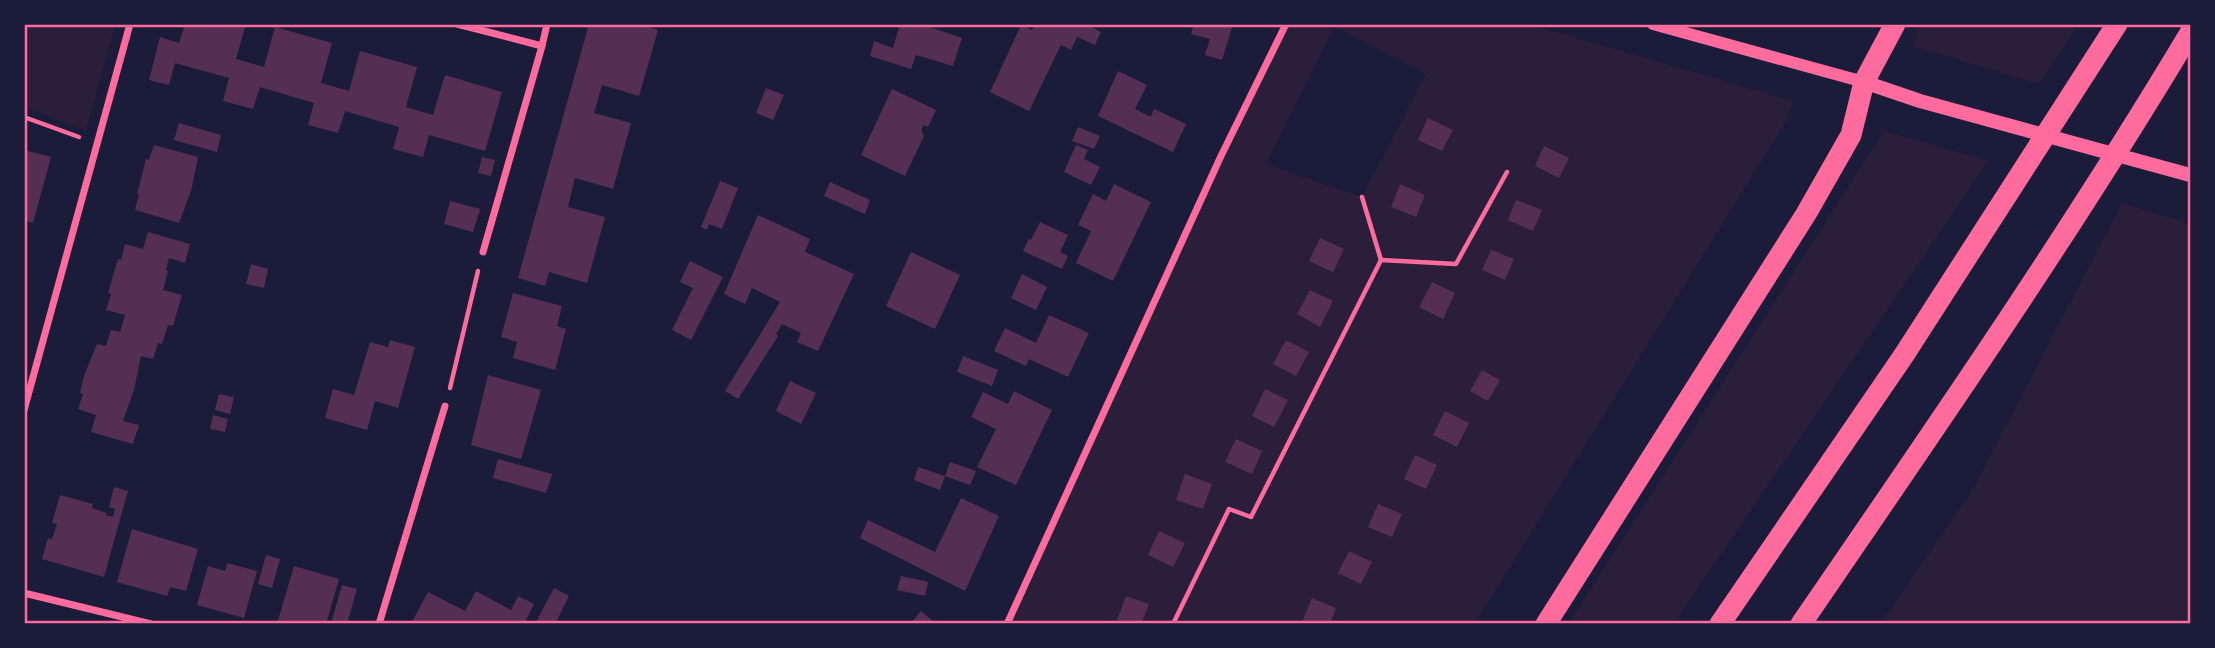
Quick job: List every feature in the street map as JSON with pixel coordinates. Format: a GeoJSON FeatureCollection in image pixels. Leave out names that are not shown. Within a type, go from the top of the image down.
{"type":"FeatureCollection","features":[{"type":"Feature","properties":{"kind":"highway"},"geometry":{"type":"LineString","coordinates":[[1546,624],[1806,214],[1851,135],[1864,82],[1895,24]]}},
{"type":"Feature","properties":{"kind":"highway"},"geometry":{"type":"LineString","coordinates":[[1720,624],[1905,355],[2117,24]]}},
{"type":"Feature","properties":{"kind":"highway"},"geometry":{"type":"LineString","coordinates":[[2168,71],[2190,33]]}},
{"type":"Feature","properties":{"kind":"highway"},"geometry":{"type":"LineString","coordinates":[[1801,624],[1929,436],[2190,41]]}},
{"type":"Feature","properties":{"kind":"main road"},"geometry":{"type":"LineString","coordinates":[[1864,82],[1920,101],[2190,175]]}},
{"type":"Feature","properties":{"kind":"street"},"geometry":{"type":"LineString","coordinates":[[24,410],[130,24]]}},
{"type":"Feature","properties":{"kind":"street"},"geometry":{"type":"LineString","coordinates":[[457,24],[542,46]]}},
{"type":"Feature","properties":{"kind":"street"},"geometry":{"type":"LineString","coordinates":[[483,252],[547,24]]}},
{"type":"Feature","properties":{"kind":"street"},"geometry":{"type":"LineString","coordinates":[[1007,624],[1221,156],[1286,24]]}},
{"type":"Feature","properties":{"kind":"street"},"geometry":{"type":"LineString","coordinates":[[1653,24],[1864,82]]}},
{"type":"Feature","properties":{"kind":"street"},"geometry":{"type":"LineString","coordinates":[[379,624],[445,406]]}},
{"type":"Feature","properties":{"kind":"street"},"geometry":{"type":"LineString","coordinates":[[24,593],[151,624]]}},
{"type":"Feature","properties":{"kind":"path"},"geometry":{"type":"LineString","coordinates":[[24,117],[97,144]]}},
{"type":"Feature","properties":{"kind":"path"},"geometry":{"type":"LineString","coordinates":[[1381,260],[1456,264],[1507,172]]}},
{"type":"Feature","properties":{"kind":"path"},"geometry":{"type":"LineString","coordinates":[[1173,624],[1229,509],[1251,517],[1381,260],[1362,197]]}},
{"type":"Feature","properties":{"kind":"path"},"geometry":{"type":"LineString","coordinates":[[445,406],[483,252]]}},
{"type":"Feature","properties":{"kind":"shaded area"},"geometry":{"type":"Polygon","coordinates":[[[1920,24],[2078,25],[2039,84],[1913,46],[1920,24]]]}},
{"type":"Feature","properties":{"kind":"shaded area"},"geometry":{"type":"Polygon","coordinates":[[[24,25],[115,25],[86,131],[25,107],[24,25]]]}},
{"type":"Feature","properties":{"kind":"shaded area"},"geometry":{"type":"Polygon","coordinates":[[[1286,25],[1532,25],[1793,101],[1786,121],[1475,623],[1007,624],[1286,25]],[[1334,26],[1266,164],[1362,197],[1426,74],[1334,26]]]}},
{"type":"Feature","properties":{"kind":"shaded area"},"geometry":{"type":"Polygon","coordinates":[[[1884,131],[1988,161],[1674,623],[1569,623],[1884,131]]]}},
{"type":"Feature","properties":{"kind":"shaded area"},"geometry":{"type":"Polygon","coordinates":[[[2122,203],[2190,224],[2190,623],[1881,623],[1973,489],[2122,203]]]}},
{"type":"Feature","properties":{"kind":"building"},"geometry":{"type":"Polygon","coordinates":[[[185,24],[246,24],[236,59],[264,67],[275,27],[332,43],[321,83],[349,91],[360,51],[417,67],[406,107],[433,115],[445,75],[502,92],[485,151],[429,135],[423,157],[393,149],[399,127],[345,111],[338,133],[308,125],[314,103],[260,87],[253,109],[223,101],[229,78],[175,63],[169,85],[149,80],[160,37],[179,43],[185,24]]]}},
{"type":"Feature","properties":{"kind":"building"},"geometry":{"type":"Polygon","coordinates":[[[589,24],[639,24],[658,30],[639,96],[602,85],[594,113],[631,123],[613,189],[575,178],[568,207],[605,217],[587,283],[549,272],[545,286],[518,278],[589,24]]]}},
{"type":"Feature","properties":{"kind":"building"},"geometry":{"type":"Polygon","coordinates":[[[900,24],[920,24],[962,38],[953,66],[916,55],[911,69],[870,56],[874,41],[893,48],[900,24]]]}},
{"type":"Feature","properties":{"kind":"building"},"geometry":{"type":"Polygon","coordinates":[[[1035,24],[1086,24],[1101,32],[1095,45],[1077,37],[1071,50],[1061,45],[1029,111],[990,92],[1021,25],[1032,30],[1035,24]]]}},
{"type":"Feature","properties":{"kind":"building"},"geometry":{"type":"Polygon","coordinates":[[[1194,24],[1233,24],[1222,60],[1205,55],[1210,39],[1191,34],[1194,24]]]}},
{"type":"Feature","properties":{"kind":"building"},"geometry":{"type":"Polygon","coordinates":[[[1118,71],[1147,85],[1135,109],[1151,117],[1154,109],[1186,124],[1173,152],[1098,116],[1118,71]]]}},
{"type":"Feature","properties":{"kind":"building"},"geometry":{"type":"Polygon","coordinates":[[[766,88],[784,95],[773,120],[756,113],[766,88]]]}},
{"type":"Feature","properties":{"kind":"building"},"geometry":{"type":"Polygon","coordinates":[[[892,89],[936,110],[928,127],[924,125],[921,130],[924,136],[905,176],[861,155],[892,89]]]}},
{"type":"Feature","properties":{"kind":"building"},"geometry":{"type":"Polygon","coordinates":[[[1428,118],[1453,130],[1442,151],[1418,140],[1428,118]]]}},
{"type":"Feature","properties":{"kind":"building"},"geometry":{"type":"Polygon","coordinates":[[[179,123],[221,135],[217,152],[174,140],[179,123]]]}},
{"type":"Feature","properties":{"kind":"building"},"geometry":{"type":"Polygon","coordinates":[[[1078,127],[1100,136],[1094,149],[1072,141],[1078,127]]]}},
{"type":"Feature","properties":{"kind":"building"},"geometry":{"type":"Polygon","coordinates":[[[154,145],[198,157],[191,191],[179,223],[135,210],[146,159],[149,160],[154,145]]]}},
{"type":"Feature","properties":{"kind":"building"},"geometry":{"type":"Polygon","coordinates":[[[1076,145],[1088,150],[1084,159],[1100,167],[1091,185],[1064,172],[1076,145]]]}},
{"type":"Feature","properties":{"kind":"building"},"geometry":{"type":"Polygon","coordinates":[[[1544,146],[1569,158],[1559,178],[1535,166],[1544,146]]]}},
{"type":"Feature","properties":{"kind":"building"},"geometry":{"type":"Polygon","coordinates":[[[24,150],[51,157],[33,223],[24,220],[24,150]]]}},
{"type":"Feature","properties":{"kind":"building"},"geometry":{"type":"Polygon","coordinates":[[[482,157],[495,160],[491,176],[478,173],[482,157]]]}},
{"type":"Feature","properties":{"kind":"building"},"geometry":{"type":"Polygon","coordinates":[[[720,181],[738,188],[722,229],[709,224],[707,230],[701,227],[720,181]]]}},
{"type":"Feature","properties":{"kind":"building"},"geometry":{"type":"Polygon","coordinates":[[[830,182],[870,200],[865,214],[824,196],[830,182]]]}},
{"type":"Feature","properties":{"kind":"building"},"geometry":{"type":"Polygon","coordinates":[[[1114,184],[1151,202],[1113,281],[1076,263],[1091,231],[1078,225],[1093,194],[1106,201],[1114,184]]]}},
{"type":"Feature","properties":{"kind":"building"},"geometry":{"type":"Polygon","coordinates":[[[1400,184],[1425,195],[1416,217],[1391,207],[1400,184]]]}},
{"type":"Feature","properties":{"kind":"building"},"geometry":{"type":"Polygon","coordinates":[[[1516,200],[1542,210],[1533,231],[1508,220],[1516,200]]]}},
{"type":"Feature","properties":{"kind":"building"},"geometry":{"type":"Polygon","coordinates":[[[450,201],[480,209],[473,232],[444,224],[450,201]]]}},
{"type":"Feature","properties":{"kind":"building"},"geometry":{"type":"Polygon","coordinates":[[[758,215],[810,239],[805,252],[854,274],[818,351],[797,342],[801,333],[782,324],[776,334],[778,336],[738,399],[725,391],[780,302],[752,288],[745,304],[724,294],[758,215]]]}},
{"type":"Feature","properties":{"kind":"building"},"geometry":{"type":"Polygon","coordinates":[[[1040,222],[1068,235],[1060,252],[1068,256],[1062,269],[1023,251],[1040,222]]]}},
{"type":"Feature","properties":{"kind":"building"},"geometry":{"type":"Polygon","coordinates":[[[148,232],[190,244],[185,263],[169,258],[166,270],[168,271],[163,290],[182,295],[173,326],[168,325],[162,344],[158,343],[153,359],[141,356],[134,390],[123,421],[139,425],[133,444],[91,432],[96,415],[78,409],[83,394],[80,393],[84,376],[97,344],[106,346],[111,330],[120,332],[125,315],[106,310],[118,259],[121,260],[125,244],[143,249],[148,232]]]}},
{"type":"Feature","properties":{"kind":"building"},"geometry":{"type":"Polygon","coordinates":[[[1320,238],[1344,249],[1333,272],[1309,261],[1320,238]]]}},
{"type":"Feature","properties":{"kind":"building"},"geometry":{"type":"Polygon","coordinates":[[[1491,250],[1514,259],[1505,280],[1482,270],[1491,250]]]}},
{"type":"Feature","properties":{"kind":"building"},"geometry":{"type":"Polygon","coordinates":[[[911,252],[960,275],[935,329],[886,306],[911,252]]]}},
{"type":"Feature","properties":{"kind":"building"},"geometry":{"type":"Polygon","coordinates":[[[690,261],[723,277],[691,340],[672,330],[693,288],[680,282],[690,261]]]}},
{"type":"Feature","properties":{"kind":"building"},"geometry":{"type":"Polygon","coordinates":[[[251,264],[268,269],[264,288],[246,284],[251,264]]]}},
{"type":"Feature","properties":{"kind":"building"},"geometry":{"type":"Polygon","coordinates":[[[1022,274],[1047,287],[1036,310],[1011,298],[1022,274]]]}},
{"type":"Feature","properties":{"kind":"building"},"geometry":{"type":"Polygon","coordinates":[[[1432,282],[1455,293],[1443,319],[1419,307],[1432,282]]]}},
{"type":"Feature","properties":{"kind":"building"},"geometry":{"type":"Polygon","coordinates":[[[1310,290],[1333,301],[1320,327],[1297,314],[1310,290]]]}},
{"type":"Feature","properties":{"kind":"building"},"geometry":{"type":"Polygon","coordinates":[[[513,293],[562,306],[557,326],[566,329],[555,370],[513,358],[517,342],[501,337],[513,293]]]}},
{"type":"Feature","properties":{"kind":"building"},"geometry":{"type":"Polygon","coordinates":[[[1049,315],[1089,333],[1068,377],[1029,359],[1026,366],[994,351],[1005,328],[1036,343],[1049,315]]]}},
{"type":"Feature","properties":{"kind":"building"},"geometry":{"type":"Polygon","coordinates":[[[390,340],[415,347],[398,408],[375,401],[367,430],[325,418],[333,389],[354,395],[370,342],[388,347],[390,340]]]}},
{"type":"Feature","properties":{"kind":"building"},"geometry":{"type":"Polygon","coordinates":[[[1286,340],[1309,352],[1296,376],[1273,364],[1286,340]]]}},
{"type":"Feature","properties":{"kind":"building"},"geometry":{"type":"Polygon","coordinates":[[[963,356],[998,370],[992,386],[957,372],[963,356]]]}},
{"type":"Feature","properties":{"kind":"building"},"geometry":{"type":"Polygon","coordinates":[[[1482,370],[1500,380],[1488,401],[1470,391],[1482,370]]]}},
{"type":"Feature","properties":{"kind":"building"},"geometry":{"type":"Polygon","coordinates":[[[488,375],[541,390],[521,459],[471,445],[488,375]]]}},
{"type":"Feature","properties":{"kind":"building"},"geometry":{"type":"Polygon","coordinates":[[[790,381],[816,393],[801,424],[776,411],[790,381]]]}},
{"type":"Feature","properties":{"kind":"building"},"geometry":{"type":"Polygon","coordinates":[[[1265,389],[1288,400],[1274,427],[1252,416],[1265,389]]]}},
{"type":"Feature","properties":{"kind":"building"},"geometry":{"type":"Polygon","coordinates":[[[1014,391],[1052,410],[1016,485],[977,467],[996,429],[971,417],[983,392],[1008,404],[1014,391]]]}},
{"type":"Feature","properties":{"kind":"building"},"geometry":{"type":"Polygon","coordinates":[[[219,394],[234,397],[230,414],[215,410],[219,394]]]}},
{"type":"Feature","properties":{"kind":"building"},"geometry":{"type":"Polygon","coordinates":[[[1445,411],[1469,423],[1457,447],[1433,435],[1445,411]]]}},
{"type":"Feature","properties":{"kind":"building"},"geometry":{"type":"Polygon","coordinates":[[[213,415],[228,419],[225,432],[210,429],[213,415]]]}},
{"type":"Feature","properties":{"kind":"building"},"geometry":{"type":"Polygon","coordinates":[[[1236,439],[1262,451],[1252,474],[1225,462],[1236,439]]]}},
{"type":"Feature","properties":{"kind":"building"},"geometry":{"type":"Polygon","coordinates":[[[1415,455],[1437,465],[1426,489],[1404,479],[1415,455]]]}},
{"type":"Feature","properties":{"kind":"building"},"geometry":{"type":"Polygon","coordinates":[[[498,459],[552,474],[546,493],[493,478],[498,459]]]}},
{"type":"Feature","properties":{"kind":"building"},"geometry":{"type":"Polygon","coordinates":[[[950,462],[976,471],[970,485],[945,476],[950,462]]]}},
{"type":"Feature","properties":{"kind":"building"},"geometry":{"type":"Polygon","coordinates":[[[918,467],[945,476],[940,490],[914,480],[918,467]]]}},
{"type":"Feature","properties":{"kind":"building"},"geometry":{"type":"Polygon","coordinates":[[[1185,474],[1212,484],[1203,509],[1176,500],[1185,474]]]}},
{"type":"Feature","properties":{"kind":"building"},"geometry":{"type":"Polygon","coordinates":[[[114,487],[128,491],[104,577],[42,559],[48,538],[52,539],[57,524],[52,523],[60,495],[93,504],[92,508],[113,517],[115,509],[109,507],[114,487]]]}},
{"type":"Feature","properties":{"kind":"building"},"geometry":{"type":"Polygon","coordinates":[[[961,498],[999,516],[965,591],[860,538],[868,520],[935,552],[961,498]]]}},
{"type":"Feature","properties":{"kind":"building"},"geometry":{"type":"Polygon","coordinates":[[[1378,504],[1402,514],[1392,537],[1368,527],[1378,504]]]}},
{"type":"Feature","properties":{"kind":"building"},"geometry":{"type":"Polygon","coordinates":[[[132,529],[198,549],[186,591],[170,587],[167,596],[117,582],[132,529]]]}},
{"type":"Feature","properties":{"kind":"building"},"geometry":{"type":"Polygon","coordinates":[[[1159,531],[1185,543],[1173,567],[1148,555],[1159,531]]]}},
{"type":"Feature","properties":{"kind":"building"},"geometry":{"type":"Polygon","coordinates":[[[1349,551],[1372,562],[1361,584],[1338,573],[1349,551]]]}},
{"type":"Feature","properties":{"kind":"building"},"geometry":{"type":"Polygon","coordinates":[[[266,555],[280,559],[272,588],[258,584],[266,555]]]}},
{"type":"Feature","properties":{"kind":"building"},"geometry":{"type":"Polygon","coordinates":[[[227,563],[257,571],[244,618],[197,605],[208,566],[225,571],[227,563]]]}},
{"type":"Feature","properties":{"kind":"building"},"geometry":{"type":"Polygon","coordinates":[[[294,566],[339,579],[326,624],[277,624],[294,566]]]}},
{"type":"Feature","properties":{"kind":"building"},"geometry":{"type":"Polygon","coordinates":[[[901,576],[928,582],[925,596],[897,590],[901,576]]]}},
{"type":"Feature","properties":{"kind":"building"},"geometry":{"type":"Polygon","coordinates":[[[342,585],[357,589],[347,624],[332,620],[342,585]]]}},
{"type":"Feature","properties":{"kind":"building"},"geometry":{"type":"Polygon","coordinates":[[[554,588],[569,596],[555,624],[535,624],[554,588]]]}},
{"type":"Feature","properties":{"kind":"building"},"geometry":{"type":"Polygon","coordinates":[[[476,591],[511,610],[518,596],[534,604],[524,624],[411,624],[428,592],[465,611],[476,591]]]}},
{"type":"Feature","properties":{"kind":"building"},"geometry":{"type":"Polygon","coordinates":[[[1126,596],[1149,604],[1141,624],[1127,624],[1117,620],[1126,596]]]}},
{"type":"Feature","properties":{"kind":"building"},"geometry":{"type":"Polygon","coordinates":[[[1312,598],[1336,608],[1330,624],[1302,622],[1312,598]]]}},
{"type":"Feature","properties":{"kind":"building"},"geometry":{"type":"Polygon","coordinates":[[[921,611],[934,622],[933,624],[910,624],[921,611]]]}}]}
